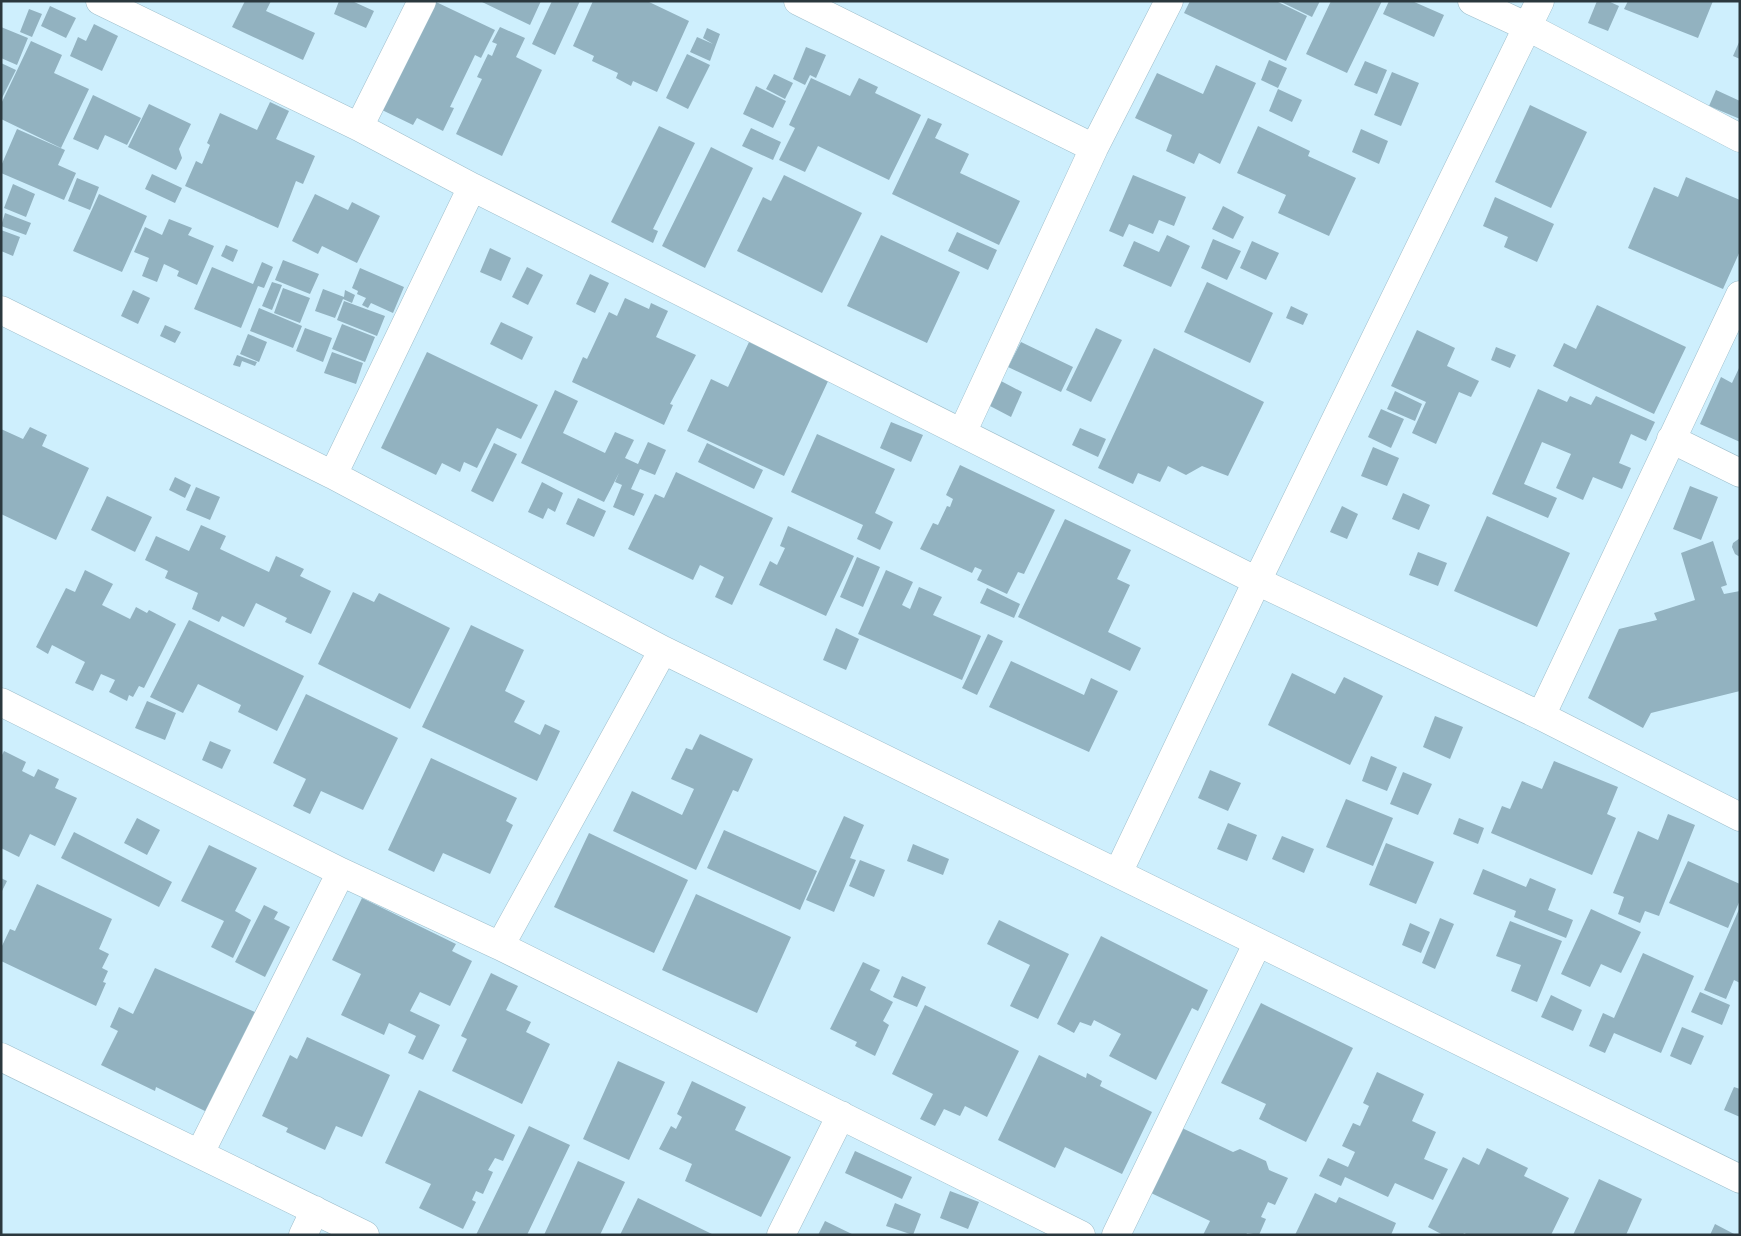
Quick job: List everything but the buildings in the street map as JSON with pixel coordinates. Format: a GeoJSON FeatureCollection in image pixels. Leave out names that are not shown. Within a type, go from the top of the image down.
{"type":"FeatureCollection","features":[{"type":"Feature","properties":{"kind":"street"},"geometry":{"type":"LineString","coordinates":[[100,1],[359,127],[472,187],[1257,581],[1541,716],[1740,817]]}},
{"type":"Feature","properties":{"kind":"street"},"geometry":{"type":"LineString","coordinates":[[359,127],[422,1]]}},
{"type":"Feature","properties":{"kind":"street"},"geometry":{"type":"LineString","coordinates":[[798,1],[1094,148]]}},
{"type":"Feature","properties":{"kind":"street"},"geometry":{"type":"LineString","coordinates":[[962,433],[1094,148],[1169,1]]}},
{"type":"Feature","properties":{"kind":"street"},"geometry":{"type":"LineString","coordinates":[[1472,1],[1740,138]]}},
{"type":"Feature","properties":{"kind":"street"},"geometry":{"type":"LineString","coordinates":[[1118,873],[1257,581],[1540,1]]}},
{"type":"Feature","properties":{"kind":"street"},"geometry":{"type":"LineString","coordinates":[[333,475],[472,187]]}},
{"type":"Feature","properties":{"kind":"street"},"geometry":{"type":"LineString","coordinates":[[1541,716],[1740,295]]}},
{"type":"Feature","properties":{"kind":"street"},"geometry":{"type":"LineString","coordinates":[[3,316],[333,475],[663,650],[1118,873],[1257,944],[1740,1179]]}},
{"type":"Feature","properties":{"kind":"street"},"geometry":{"type":"LineString","coordinates":[[1671,439],[1740,473]]}},
{"type":"Feature","properties":{"kind":"street"},"geometry":{"type":"LineString","coordinates":[[500,946],[663,650]]}},
{"type":"Feature","properties":{"kind":"street"},"geometry":{"type":"LineString","coordinates":[[1,702],[341,872],[500,946],[1080,1235]]}},
{"type":"Feature","properties":{"kind":"street"},"geometry":{"type":"LineString","coordinates":[[200,1153],[341,872]]}},
{"type":"Feature","properties":{"kind":"street"},"geometry":{"type":"LineString","coordinates":[[1116,1235],[1257,944]]}},
{"type":"Feature","properties":{"kind":"street"},"geometry":{"type":"LineString","coordinates":[[2,1061],[200,1153],[365,1235]]}},
{"type":"Feature","properties":{"kind":"street"},"geometry":{"type":"LineString","coordinates":[[781,1235],[841,1115]]}},
{"type":"Feature","properties":{"kind":"street"},"geometry":{"type":"LineString","coordinates":[[303,1235],[315,1210]]}}]}
